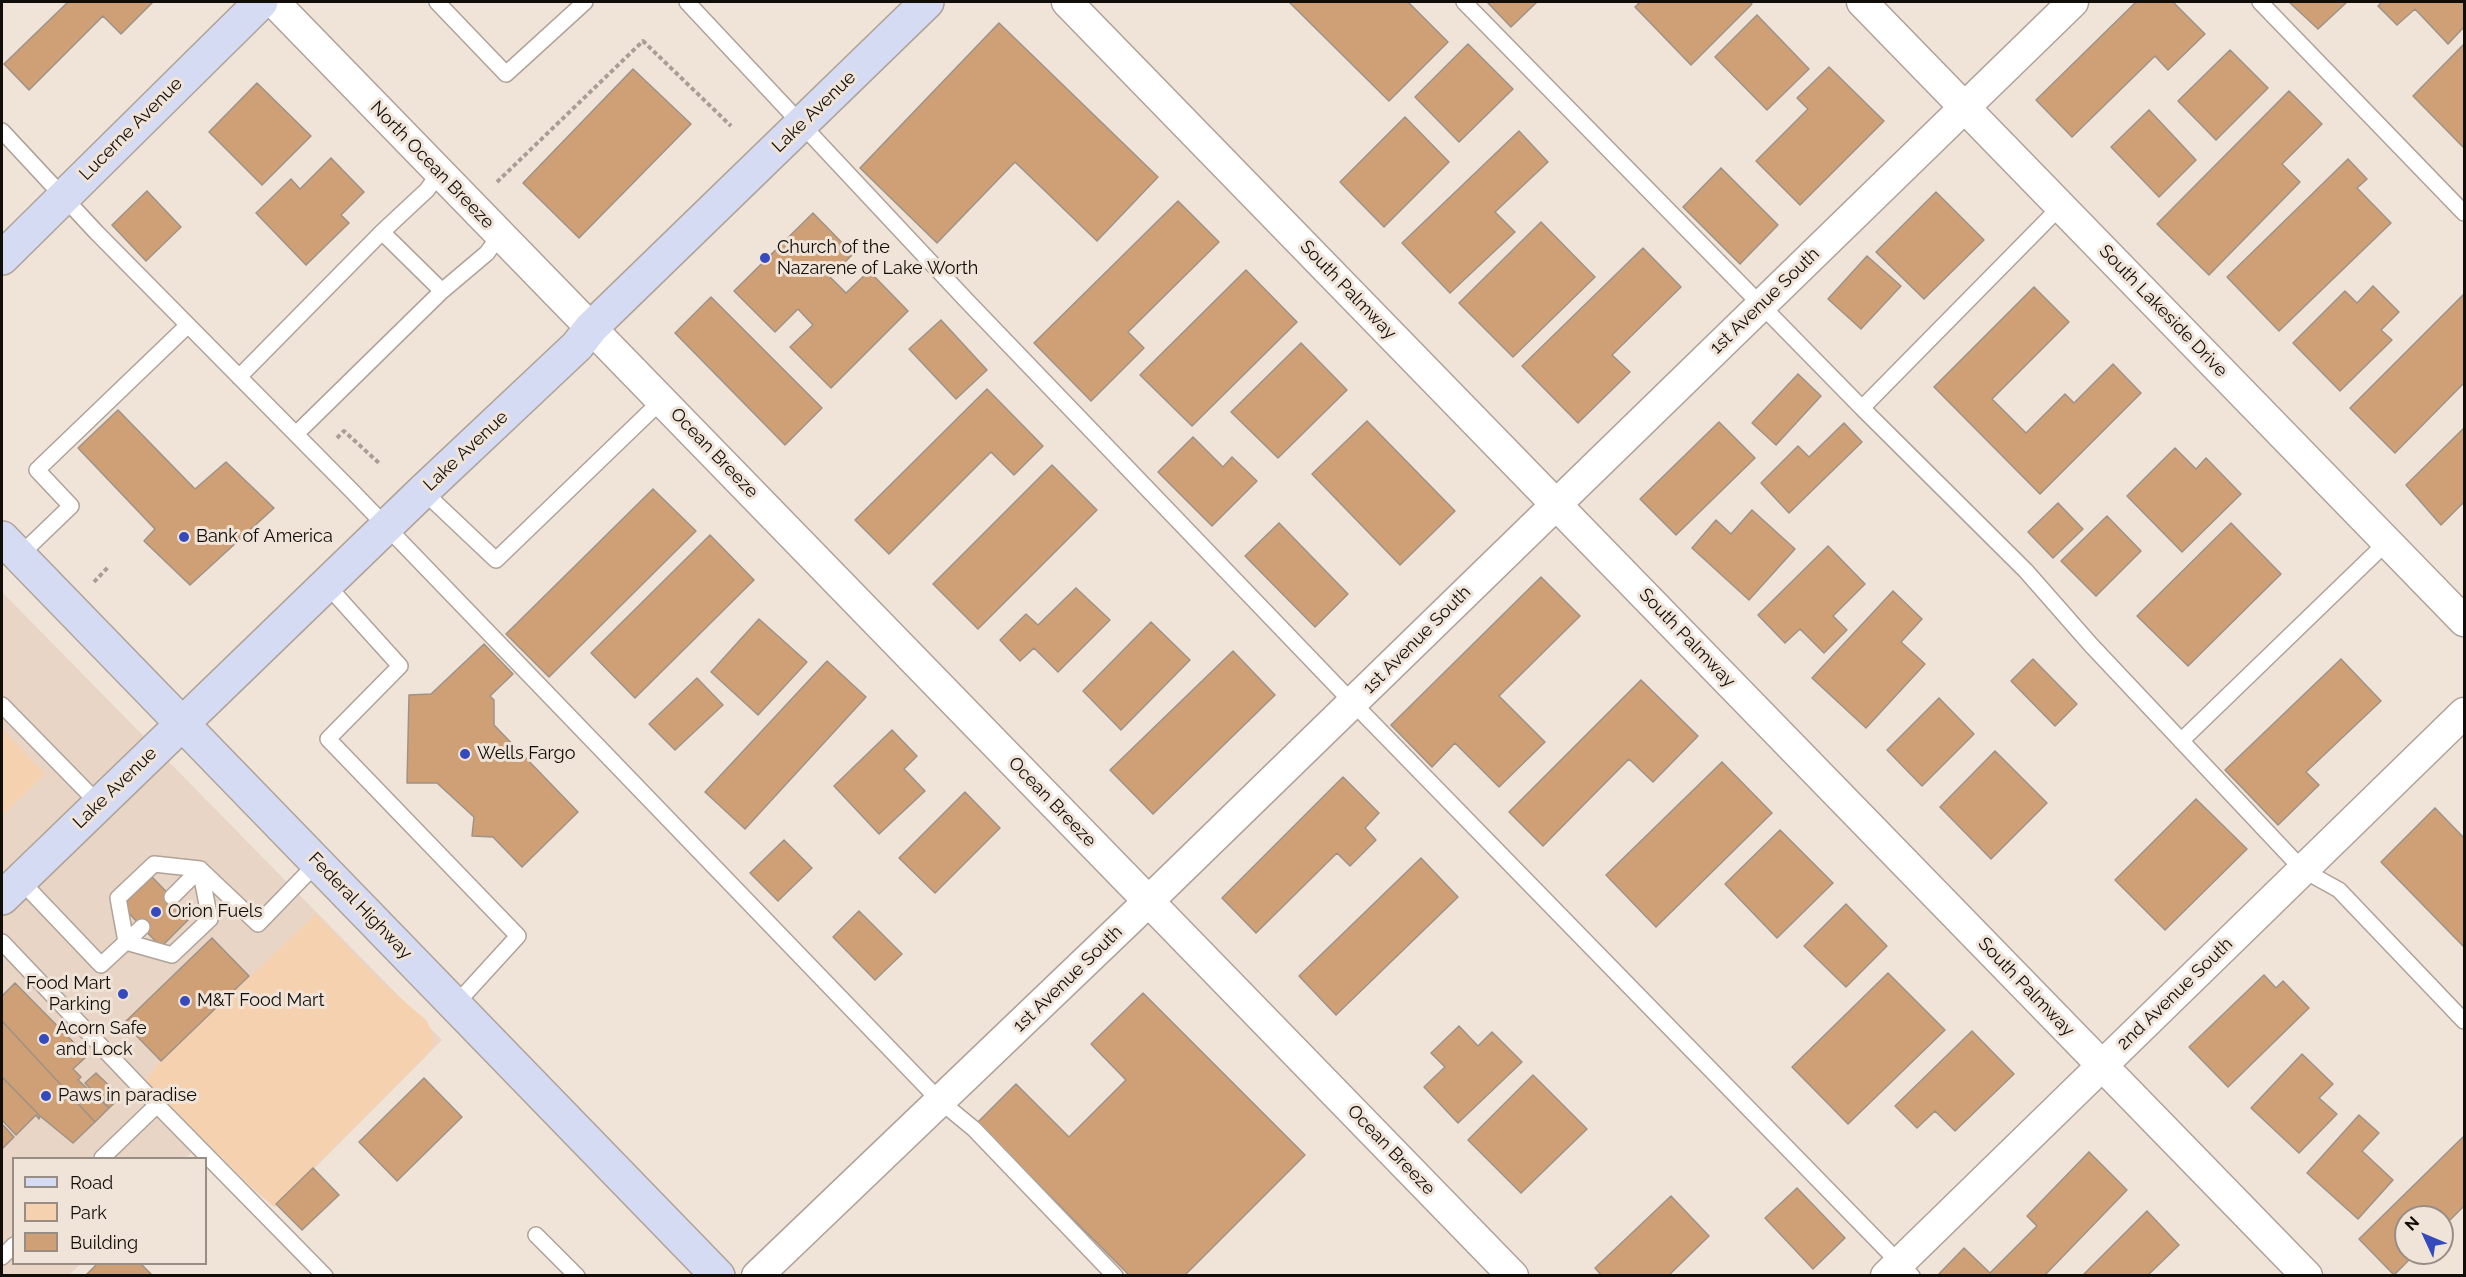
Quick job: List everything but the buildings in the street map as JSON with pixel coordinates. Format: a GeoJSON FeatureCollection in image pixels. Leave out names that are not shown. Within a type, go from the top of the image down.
{"type":"FeatureCollection","features":[{"type":"Feature","properties":{"kind":"main road","name":"Lucerne Avenue"},"geometry":{"type":"LineString","coordinates":[[9,246],[261,2]]}},
{"type":"Feature","properties":{"kind":"main road","name":"Lake Avenue"},"geometry":{"type":"LineString","coordinates":[[11,889],[385,527],[577,346],[591,328],[927,2]]}},
{"type":"Feature","properties":{"kind":"main road","name":"Federal Highway"},"geometry":{"type":"LineString","coordinates":[[10,547],[718,1275]]}},
{"type":"Feature","properties":{"kind":"street","name":"North Ocean Breeze"},"geometry":{"type":"LineString","coordinates":[[273,2],[591,328]]}},
{"type":"Feature","properties":{"kind":"street","name":"South Palmway"},"geometry":{"type":"LineString","coordinates":[[1067,2],[2307,1275]]}},
{"type":"Feature","properties":{"kind":"street","name":"South Lakeside Drive"},"geometry":{"type":"LineString","coordinates":[[1862,2],[2464,621]]}},
{"type":"Feature","properties":{"kind":"street","name":"1st Avenue South"},"geometry":{"type":"LineString","coordinates":[[757,1275],[1149,901],[2073,2]]}},
{"type":"Feature","properties":{"kind":"street","name":"Ocean Breeze"},"geometry":{"type":"LineString","coordinates":[[591,328],[1513,1275]]}},
{"type":"Feature","properties":{"kind":"street","name":"2nd Avenue South"},"geometry":{"type":"LineString","coordinates":[[1899,1271],[2102,1065],[2464,713]]}},
{"type":"Feature","properties":{"kind":"lane"},"geometry":{"type":"LineString","coordinates":[[437,2],[506,74],[585,2]]}},
{"type":"Feature","properties":{"kind":"lane"},"geometry":{"type":"LineString","coordinates":[[687,2],[967,301],[1899,1271]]}},
{"type":"Feature","properties":{"kind":"lane"},"geometry":{"type":"LineString","coordinates":[[1464,2],[1862,408],[2026,571],[2181,741],[2303,870],[2339,890],[2464,1021]]}},
{"type":"Feature","properties":{"kind":"lane"},"geometry":{"type":"LineString","coordinates":[[2260,2],[2464,213]]}},
{"type":"Feature","properties":{"kind":"lane"},"geometry":{"type":"LineString","coordinates":[[2,131],[62,197],[296,434],[939,1101],[974,1129],[1115,1275]]}},
{"type":"Feature","properties":{"kind":"lane"},"geometry":{"type":"LineString","coordinates":[[239,377],[382,232],[428,190],[440,172]]}},
{"type":"Feature","properties":{"kind":"lane"},"geometry":{"type":"LineString","coordinates":[[1862,408],[2061,206]]}},
{"type":"Feature","properties":{"kind":"lane"},"geometry":{"type":"LineString","coordinates":[[382,232],[442,291]]}},
{"type":"Feature","properties":{"kind":"lane"},"geometry":{"type":"LineString","coordinates":[[296,434],[442,291],[487,253],[500,235]]}},
{"type":"Feature","properties":{"kind":"lane"},"geometry":{"type":"LineString","coordinates":[[10,547],[71,506],[37,470],[187,326]]}},
{"type":"Feature","properties":{"kind":"lane"},"geometry":{"type":"LineString","coordinates":[[423,491],[496,560],[662,400]]}},
{"type":"Feature","properties":{"kind":"lane"},"geometry":{"type":"LineString","coordinates":[[2181,741],[2388,542]]}},
{"type":"Feature","properties":{"kind":"lane"},"geometry":{"type":"LineString","coordinates":[[326,584],[400,666],[328,738],[518,936],[455,1005]]}},
{"type":"Feature","properties":{"kind":"lane"},"geometry":{"type":"LineString","coordinates":[[2,705],[99,804]]}},
{"type":"Feature","properties":{"kind":"lane"},"geometry":{"type":"LineString","coordinates":[[126,942],[118,898],[154,864],[200,869],[258,924],[318,862]]}},
{"type":"Feature","properties":{"kind":"lane"},"geometry":{"type":"LineString","coordinates":[[172,897],[200,869]]}},
{"type":"Feature","properties":{"kind":"lane"},"geometry":{"type":"LineString","coordinates":[[126,942],[172,955],[210,918],[200,869]]}},
{"type":"Feature","properties":{"kind":"lane"},"geometry":{"type":"LineString","coordinates":[[11,889],[101,965],[142,927]]}},
{"type":"Feature","properties":{"kind":"lane"},"geometry":{"type":"LineString","coordinates":[[2,942],[157,1105],[325,1275]]}},
{"type":"Feature","properties":{"kind":"lane"},"geometry":{"type":"LineString","coordinates":[[103,1157],[157,1105]]}},
{"type":"Feature","properties":{"kind":"lane"},"geometry":{"type":"LineString","coordinates":[[536,1235],[577,1275]]}},
{"type":"Feature","properties":{"kind":"path"},"geometry":{"type":"LineString","coordinates":[[492,187],[644,41],[731,126]]}},
{"type":"Feature","properties":{"kind":"path"},"geometry":{"type":"LineString","coordinates":[[93,583],[109,566]]}},
{"type":"Feature","properties":{"kind":"shaded area"},"geometry":{"type":"Polygon","coordinates":[[[2,592],[442,1040],[276,1207],[204,1141],[187,1157],[12,1157],[12,1265],[80,1265],[69,1275],[2,1275],[2,592]]]}},
{"type":"Feature","properties":{"kind":"green space"},"geometry":{"type":"Polygon","coordinates":[[[2,729],[45,774],[2,816],[2,729]]]}},
{"type":"Feature","properties":{"kind":"green space"},"geometry":{"type":"Polygon","coordinates":[[[316,914],[376,977],[427,1021],[435,1042],[425,1057],[274,1207],[145,1081],[161,1061],[316,914]]]}},
{"type":"Feature","properties":{"kind":"place","name":"Church of the Nazarene of Lake Worth"},"geometry":{"type":"Point","coordinates":[765,258]}},
{"type":"Feature","properties":{"kind":"place","name":"Bank of America"},"geometry":{"type":"Point","coordinates":[184,537]}},
{"type":"Feature","properties":{"kind":"place","name":"Wells Fargo"},"geometry":{"type":"Point","coordinates":[465,754]}},
{"type":"Feature","properties":{"kind":"place","name":"Orion Fuels"},"geometry":{"type":"Point","coordinates":[156,912]}},
{"type":"Feature","properties":{"kind":"place","name":"Food Mart Parking"},"geometry":{"type":"Point","coordinates":[123,994]}},
{"type":"Feature","properties":{"kind":"place","name":"M&T Food Mart"},"geometry":{"type":"Point","coordinates":[185,1001]}},
{"type":"Feature","properties":{"kind":"place","name":"Acorn Safe and Lock"},"geometry":{"type":"Point","coordinates":[44,1039]}},
{"type":"Feature","properties":{"kind":"place","name":"Paws in paradise"},"geometry":{"type":"Point","coordinates":[46,1096]}}]}
